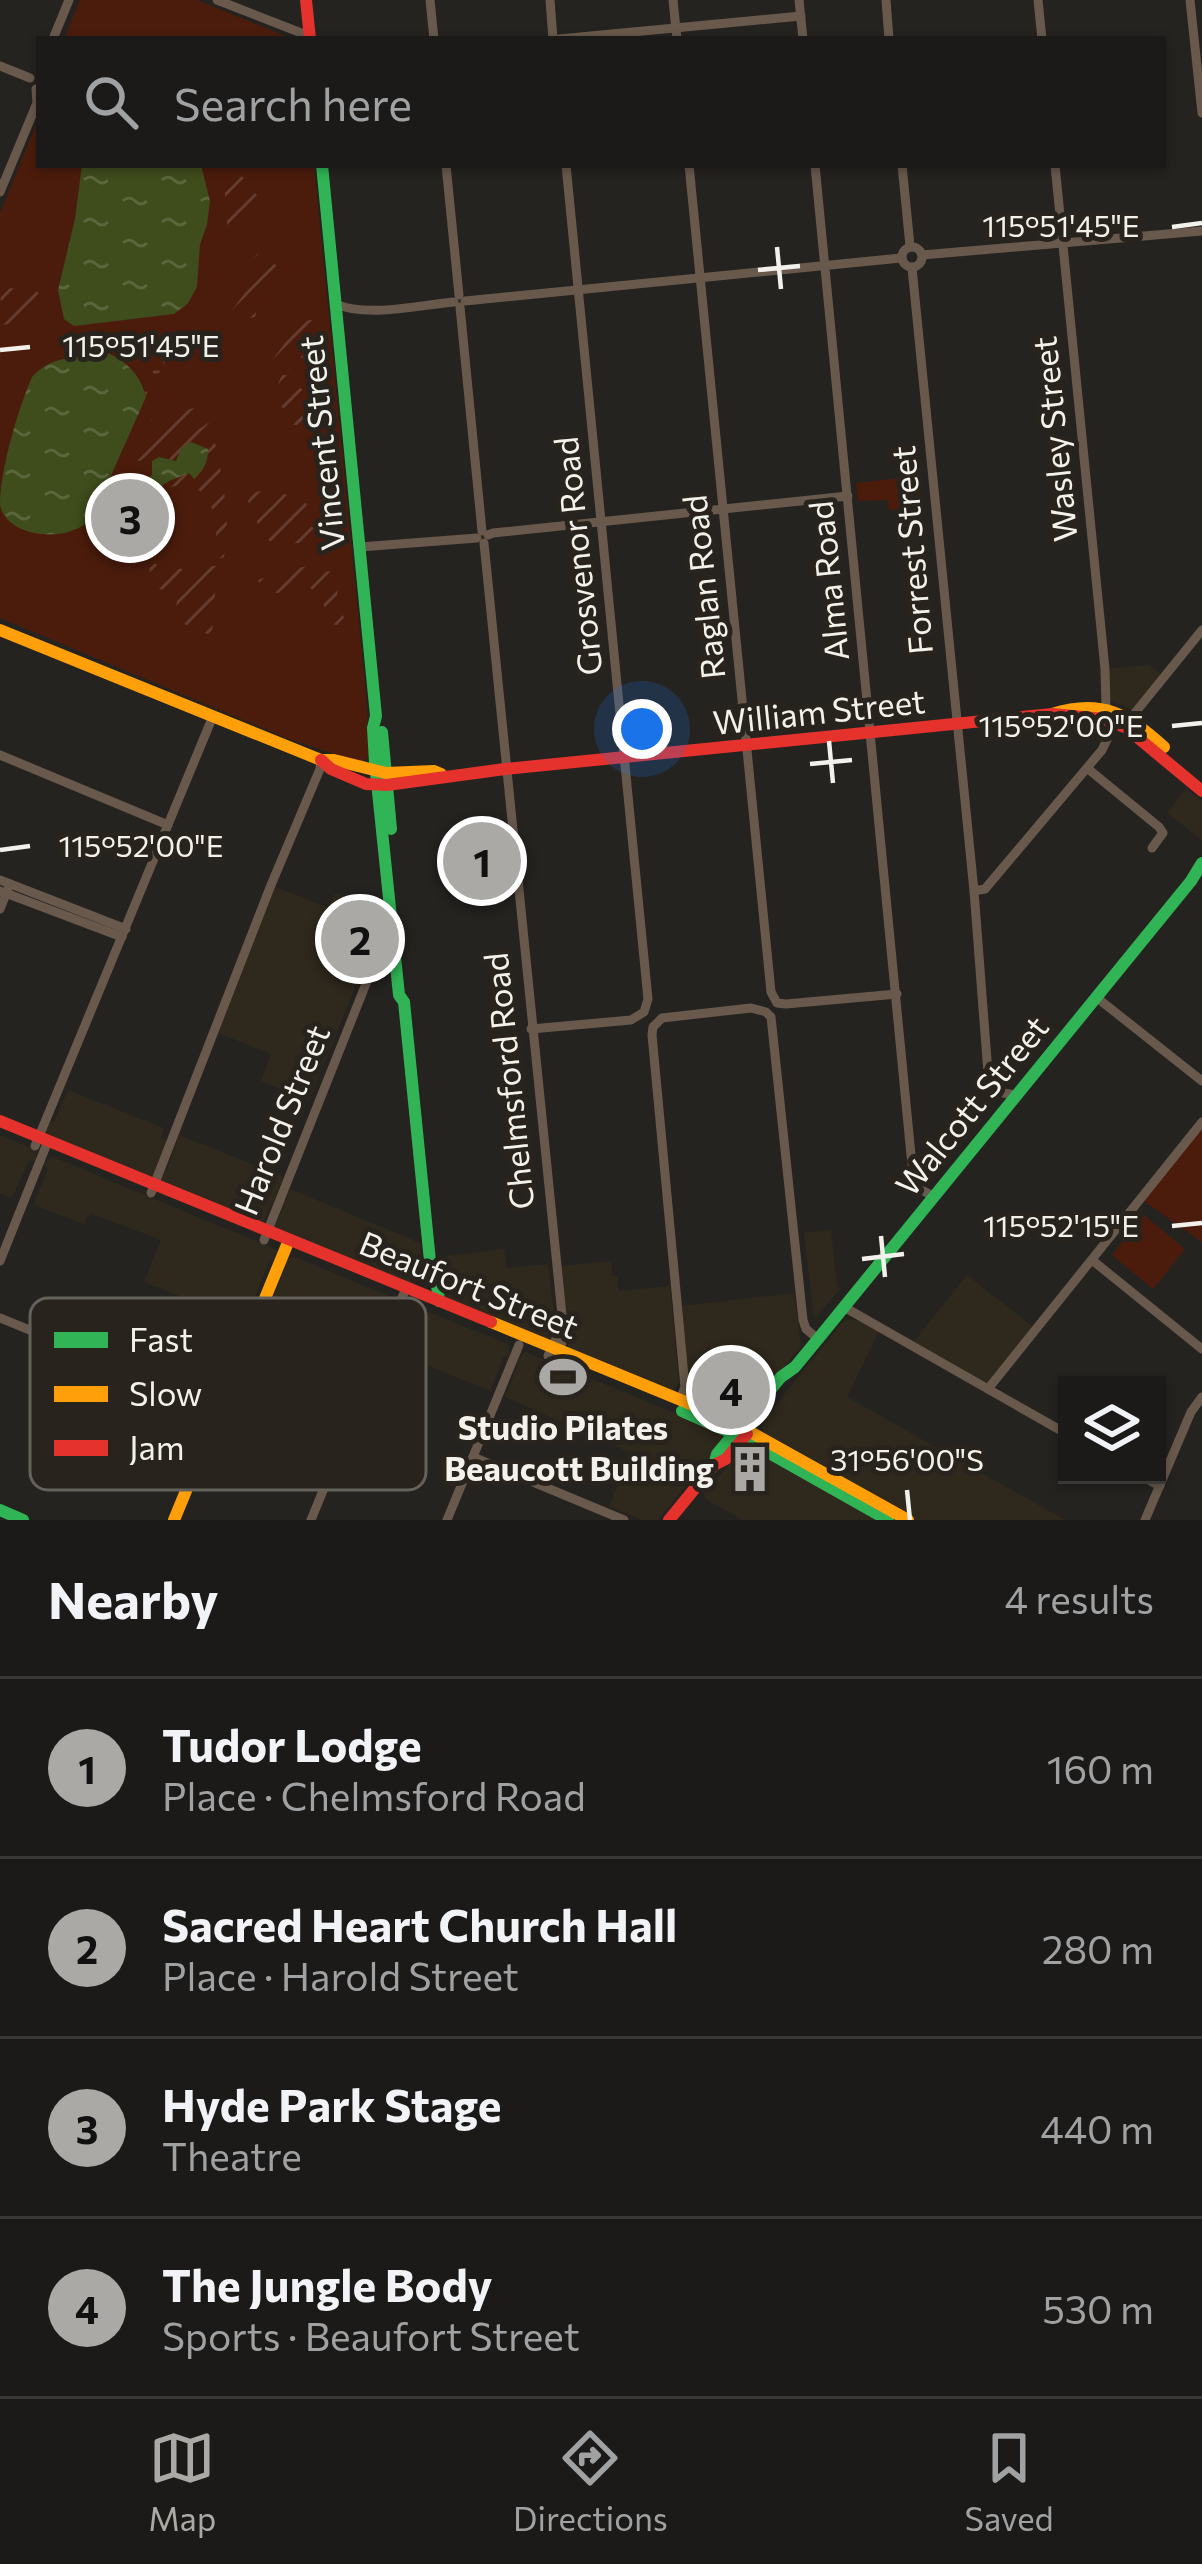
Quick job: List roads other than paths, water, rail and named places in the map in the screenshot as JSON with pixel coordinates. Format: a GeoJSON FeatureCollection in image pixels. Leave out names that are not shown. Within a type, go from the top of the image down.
{"type":"FeatureCollection","features":[{"type":"Feature","properties":{"kind":"main road"},"geometry":{"type":"LineString","coordinates":[[306,0],[310,36]]}},
{"type":"Feature","properties":{"kind":"main road","name":"Vincent Street"},"geometry":{"type":"LineString","coordinates":[[322,168],[376,716],[381,728],[392,928],[399,995],[404,1002]]}},
{"type":"Feature","properties":{"kind":"main road","name":"William Street"},"geometry":{"type":"LineString","coordinates":[[0,630],[321,760],[366,784],[434,771],[447,775],[1052,714],[1123,720],[1202,790]]}},
{"type":"Feature","properties":{"kind":"main road","name":"William Street"},"geometry":{"type":"LineString","coordinates":[[1052,714],[1070,706],[1106,708],[1202,779]]}},
{"type":"Feature","properties":{"kind":"main road","name":"Vincent Street"},"geometry":{"type":"LineString","coordinates":[[382,779],[431,1270],[440,1301]]}},
{"type":"Feature","properties":{"kind":"main road","name":"Walcott Street"},"geometry":{"type":"LineString","coordinates":[[669,1520],[714,1466],[717,1454],[788,1382],[795,1366],[933,1196],[1198,880],[1202,863]]}},
{"type":"Feature","properties":{"kind":"main road","name":"Beaufort Street"},"geometry":{"type":"LineString","coordinates":[[0,1121],[42,1143],[418,1298]]}},
{"type":"Feature","properties":{"kind":"main road","name":"Beaufort Street"},"geometry":{"type":"LineString","coordinates":[[0,1131],[42,1143]]}},
{"type":"Feature","properties":{"kind":"main road","name":"Harold Street"},"geometry":{"type":"LineString","coordinates":[[266,1298],[288,1244]]}},
{"type":"Feature","properties":{"kind":"main road"},"geometry":{"type":"LineString","coordinates":[[418,1298],[431,1270]]}},
{"type":"Feature","properties":{"kind":"main road","name":"Beaufort Street"},"geometry":{"type":"LineString","coordinates":[[426,1299],[440,1301],[742,1432],[888,1520]]}},
{"type":"Feature","properties":{"kind":"main road","name":"Beaufort Street"},"geometry":{"type":"LineString","coordinates":[[426,1302],[519,1345],[680,1400],[908,1520]]}},
{"type":"Feature","properties":{"kind":"main road","name":"Harold Street"},"geometry":{"type":"LineString","coordinates":[[174,1520],[186,1490]]}},
{"type":"Feature","properties":{"kind":"main road"},"geometry":{"type":"LineString","coordinates":[[0,1510],[23,1520]]}},
{"type":"Feature","properties":{"kind":"street"},"geometry":{"type":"LineString","coordinates":[[54,36],[69,0]]}},
{"type":"Feature","properties":{"kind":"street"},"geometry":{"type":"LineString","coordinates":[[217,0],[305,36]]}},
{"type":"Feature","properties":{"kind":"street"},"geometry":{"type":"LineString","coordinates":[[430,0],[434,36]]}},
{"type":"Feature","properties":{"kind":"street"},"geometry":{"type":"LineString","coordinates":[[550,0],[556,36]]}},
{"type":"Feature","properties":{"kind":"street"},"geometry":{"type":"LineString","coordinates":[[673,0],[676,33]]}},
{"type":"Feature","properties":{"kind":"street"},"geometry":{"type":"LineString","coordinates":[[799,0],[803,36]]}},
{"type":"Feature","properties":{"kind":"street"},"geometry":{"type":"LineString","coordinates":[[886,0],[890,36]]}},
{"type":"Feature","properties":{"kind":"street"},"geometry":{"type":"LineString","coordinates":[[1038,0],[1042,36]]}},
{"type":"Feature","properties":{"kind":"street"},"geometry":{"type":"LineString","coordinates":[[1190,0],[1202,113]]}},
{"type":"Feature","properties":{"kind":"street"},"geometry":{"type":"LineString","coordinates":[[616,36],[801,16]]}},
{"type":"Feature","properties":{"kind":"street"},"geometry":{"type":"LineString","coordinates":[[0,66],[34,74]]}},
{"type":"Feature","properties":{"kind":"street"},"geometry":{"type":"LineString","coordinates":[[0,192],[36,106]]}},
{"type":"Feature","properties":{"kind":"street","name":"Chelmsford Road"},"geometry":{"type":"LineString","coordinates":[[446,168],[561,1328],[554,1354]]}},
{"type":"Feature","properties":{"kind":"street","name":"Grosvenor Road"},"geometry":{"type":"LineString","coordinates":[[531,1029],[631,1020],[644,1012],[648,999],[566,168]]}},
{"type":"Feature","properties":{"kind":"street","name":"Raglan Road"},"geometry":{"type":"LineString","coordinates":[[689,168],[772,992],[777,1003],[786,1004],[897,994]]}},
{"type":"Feature","properties":{"kind":"street","name":"Alma Road"},"geometry":{"type":"LineString","coordinates":[[815,168],[914,1186],[933,1196]]}},
{"type":"Feature","properties":{"kind":"street"},"geometry":{"type":"LineString","coordinates":[[902,168],[910,247]]}},
{"type":"Feature","properties":{"kind":"street","name":"Wasley Street"},"geometry":{"type":"LineString","coordinates":[[1055,168],[1106,708]]}},
{"type":"Feature","properties":{"kind":"street"},"geometry":{"type":"LineString","coordinates":[[922,255],[1202,231]]}},
{"type":"Feature","properties":{"kind":"street"},"geometry":{"type":"LineString","coordinates":[[901,258],[910,247],[922,255]]}},
{"type":"Feature","properties":{"kind":"street"},"geometry":{"type":"LineString","coordinates":[[901,258],[912,268],[920,264],[922,255]]}},
{"type":"Feature","properties":{"kind":"street"},"geometry":{"type":"LineString","coordinates":[[336,304],[369,310],[901,258]]}},
{"type":"Feature","properties":{"kind":"street","name":"Forrest Street"},"geometry":{"type":"LineString","coordinates":[[912,268],[989,1086],[1016,1095]]}},
{"type":"Feature","properties":{"kind":"street"},"geometry":{"type":"LineString","coordinates":[[338,326],[369,310]]}},
{"type":"Feature","properties":{"kind":"street"},"geometry":{"type":"LineString","coordinates":[[360,547],[848,496]]}},
{"type":"Feature","properties":{"kind":"street"},"geometry":{"type":"LineString","coordinates":[[974,891],[985,889],[1202,630]]}},
{"type":"Feature","properties":{"kind":"street"},"geometry":{"type":"LineString","coordinates":[[0,1261],[124,933],[213,716]]}},
{"type":"Feature","properties":{"kind":"street"},"geometry":{"type":"LineString","coordinates":[[0,755],[168,824]]}},
{"type":"Feature","properties":{"kind":"street"},"geometry":{"type":"LineString","coordinates":[[153,1189],[321,760]]}},
{"type":"Feature","properties":{"kind":"street"},"geometry":{"type":"LineString","coordinates":[[1087,768],[1159,826],[1163,832],[1152,848]]}},
{"type":"Feature","properties":{"kind":"street"},"geometry":{"type":"LineString","coordinates":[[0,909],[3,885],[124,933]]}},
{"type":"Feature","properties":{"kind":"street","name":"Harold Street"},"geometry":{"type":"LineString","coordinates":[[265,1235],[392,928]]}},
{"type":"Feature","properties":{"kind":"street"},"geometry":{"type":"LineString","coordinates":[[378,953],[396,964]]}},
{"type":"Feature","properties":{"kind":"street"},"geometry":{"type":"LineString","coordinates":[[1096,998],[1202,1081]]}},
{"type":"Feature","properties":{"kind":"street"},"geometry":{"type":"LineString","coordinates":[[680,1400],[685,1387],[652,1035],[657,1022],[666,1017],[751,1007],[766,1012],[774,1026],[803,1320],[818,1339]]}},
{"type":"Feature","properties":{"kind":"street"},"geometry":{"type":"LineString","coordinates":[[988,1389],[1202,1122]]}},
{"type":"Feature","properties":{"kind":"street"},"geometry":{"type":"LineString","coordinates":[[1092,1260],[1202,1349]]}},
{"type":"Feature","properties":{"kind":"street"},"geometry":{"type":"LineString","coordinates":[[402,1298],[404,1292]]}},
{"type":"Feature","properties":{"kind":"street"},"geometry":{"type":"LineString","coordinates":[[844,1307],[1058,1429]]}},
{"type":"Feature","properties":{"kind":"street"},"geometry":{"type":"LineString","coordinates":[[0,1318],[30,1330]]}},
{"type":"Feature","properties":{"kind":"street"},"geometry":{"type":"LineString","coordinates":[[447,1520],[519,1345]]}},
{"type":"Feature","properties":{"kind":"street"},"geometry":{"type":"LineString","coordinates":[[1145,1520],[1191,1412],[1202,1397]]}},
{"type":"Feature","properties":{"kind":"street"},"geometry":{"type":"LineString","coordinates":[[473,1457],[624,1520]]}},
{"type":"Feature","properties":{"kind":"street"},"geometry":{"type":"LineString","coordinates":[[1156,1484],[1160,1486]]}},
{"type":"Feature","properties":{"kind":"street"},"geometry":{"type":"LineString","coordinates":[[311,1520],[323,1490]]}},
{"type":"Feature","properties":{"kind":"water"},"geometry":{"type":"Polygon","coordinates":[[[82,168],[202,168],[210,201],[197,287],[188,303],[174,314],[74,326],[64,319],[58,290],[82,168]]]}},
{"type":"Feature","properties":{"kind":"water"},"geometry":{"type":"Polygon","coordinates":[[[107,353],[132,370],[146,397],[109,480],[119,483],[118,487],[107,485],[91,517],[72,531],[23,530],[5,516],[0,505],[11,440],[32,377],[57,361],[107,353]]]}},
{"type":"Feature","properties":{"kind":"water"},"geometry":{"type":"Polygon","coordinates":[[[191,442],[208,449],[200,472],[194,479],[189,473],[151,493],[147,479],[152,475],[152,461],[159,457],[176,461],[181,448],[191,442]]]}},
{"type":"Feature","properties":{"kind":"place","name":"Hyde Park Stage"},"geometry":{"type":"Point","coordinates":[130,518]}},
{"type":"Feature","properties":{"kind":"place","name":"Tudor Lodge"},"geometry":{"type":"Point","coordinates":[482,861]}},
{"type":"Feature","properties":{"kind":"place","name":"Sacred Heart Church Hall"},"geometry":{"type":"Point","coordinates":[360,939]}},
{"type":"Feature","properties":{"kind":"place","name":"Studio Pilates"},"geometry":{"type":"Point","coordinates":[563,1377]}},
{"type":"Feature","properties":{"kind":"place","name":"The Jungle Body"},"geometry":{"type":"Point","coordinates":[731,1390]}},
{"type":"Feature","properties":{"kind":"place","name":"Beaucott Building"},"geometry":{"type":"Point","coordinates":[750,1469]}}]}
